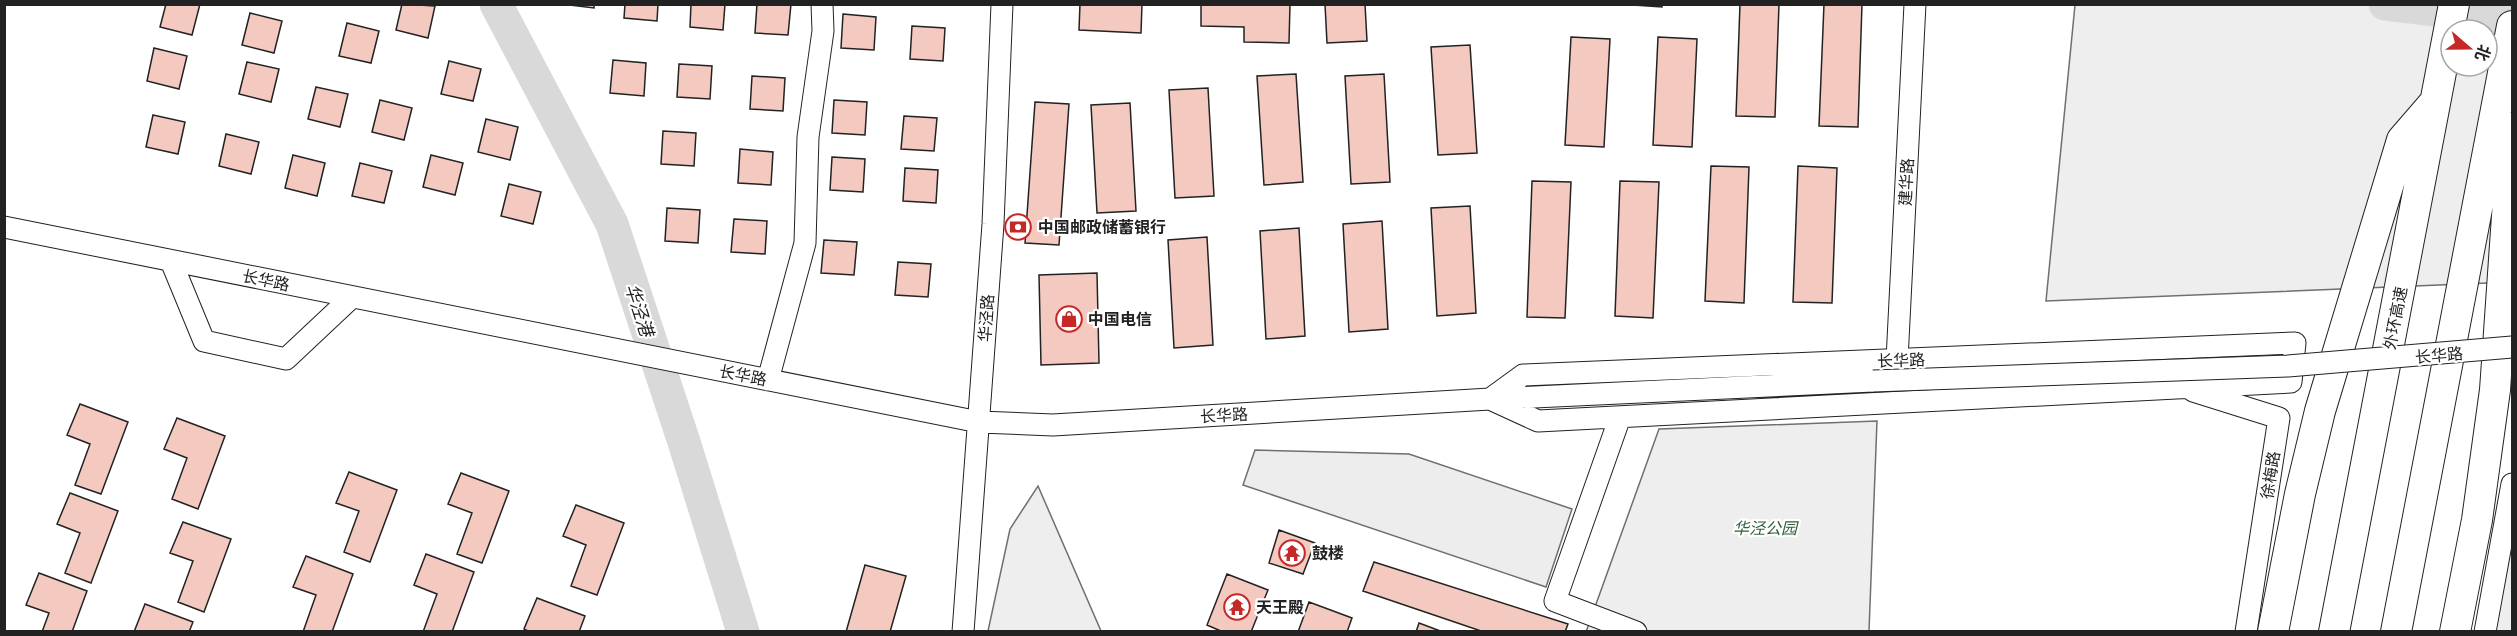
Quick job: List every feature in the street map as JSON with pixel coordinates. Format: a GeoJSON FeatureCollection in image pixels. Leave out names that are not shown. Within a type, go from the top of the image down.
{"type":"FeatureCollection","features":[{"type":"Feature","properties":{"kind":"highway","name":"外环高速"},"geometry":{"type":"LineString","coordinates":[[2334,632],[2454,4]]}},
{"type":"Feature","properties":{"kind":"highway"},"geometry":{"type":"LineString","coordinates":[[2396,632],[2510,38]]}},
{"type":"Feature","properties":{"kind":"highway"},"geometry":{"type":"LineString","coordinates":[[2273,632],[2300,494],[2320,411],[2402,140],[2436,100]]}},
{"type":"Feature","properties":{"kind":"highway"},"geometry":{"type":"LineString","coordinates":[[2455,632],[2477,520],[2494,390],[2511,158],[2496,114]]}},
{"type":"Feature","properties":{"kind":"street"},"geometry":{"type":"LineString","coordinates":[[768,380],[805,243],[808,137],[823,31],[822,4]]}},
{"type":"Feature","properties":{"kind":"street","name":"华泾路"},"geometry":{"type":"LineString","coordinates":[[963,632],[993,224],[1002,4]]}},
{"type":"Feature","properties":{"kind":"street","name":"建华路"},"geometry":{"type":"LineString","coordinates":[[1897,360],[1915,4]]}},
{"type":"Feature","properties":{"kind":"street","name":"长华路"},"geometry":{"type":"LineString","coordinates":[[4,227],[980,422],[1053,424],[1490,399],[1873,381],[2288,366],[2512,347]]}},
{"type":"Feature","properties":{"kind":"street"},"geometry":{"type":"LineString","coordinates":[[171,261],[204,341],[286,359],[352,297]]}},
{"type":"Feature","properties":{"kind":"street","name":"长华路"},"geometry":{"type":"LineString","coordinates":[[2295,343],[2291,382],[1538,421],[1490,399],[1523,375],[2295,343]]}},
{"type":"Feature","properties":{"kind":"street","name":"徐梅路"},"geometry":{"type":"LineString","coordinates":[[2181,388],[2279,418],[2246,632]]}},
{"type":"Feature","properties":{"kind":"street"},"geometry":{"type":"LineString","coordinates":[[1620,417],[1555,601],[1636,632]]}},
{"type":"Feature","properties":{"kind":"street"},"geometry":{"type":"LineString","coordinates":[[2485,632],[2512,484]]}},
{"type":"Feature","properties":{"kind":"green space"},"geometry":{"type":"Polygon","coordinates":[[[2075,5],[2512,5],[2512,282],[2046,301],[2075,5]]]}},
{"type":"Feature","properties":{"kind":"green space","name":"华泾公园"},"geometry":{"type":"Polygon","coordinates":[[[1877,421],[1869,631],[1586,632],[1659,429],[1877,421]]]}},
{"type":"Feature","properties":{"kind":"green space"},"geometry":{"type":"Polygon","coordinates":[[[2512,484],[2512,631],[2485,631],[2512,484]]]}},
{"type":"Feature","properties":{"kind":"green space"},"geometry":{"type":"Polygon","coordinates":[[[1038,486],[1101,631],[988,631],[1010,529],[1038,486]]]}},
{"type":"Feature","properties":{"kind":"shaded area"},"geometry":{"type":"Polygon","coordinates":[[[1255,450],[1409,454],[1572,509],[1546,587],[1243,485],[1255,450]]]}},
{"type":"Feature","properties":{"kind":"building"},"geometry":{"type":"Polygon","coordinates":[[[166,4],[200,4],[192,35],[160,27],[166,4]]]}},
{"type":"Feature","properties":{"kind":"building"},"geometry":{"type":"Polygon","coordinates":[[[402,4],[435,6],[428,38],[396,30],[402,4]]]}},
{"type":"Feature","properties":{"kind":"building"},"geometry":{"type":"Polygon","coordinates":[[[561,4],[594,4],[594,8],[561,4]]]}},
{"type":"Feature","properties":{"kind":"building"},"geometry":{"type":"Polygon","coordinates":[[[625,4],[658,4],[657,21],[624,18],[625,4]]]}},
{"type":"Feature","properties":{"kind":"building"},"geometry":{"type":"Polygon","coordinates":[[[691,4],[725,4],[723,30],[690,27],[691,4]]]}},
{"type":"Feature","properties":{"kind":"building"},"geometry":{"type":"Polygon","coordinates":[[[757,4],[791,4],[788,35],[755,33],[757,4]]]}},
{"type":"Feature","properties":{"kind":"building"},"geometry":{"type":"Polygon","coordinates":[[[1080,4],[1142,4],[1141,33],[1079,30],[1080,4]]]}},
{"type":"Feature","properties":{"kind":"building"},"geometry":{"type":"Polygon","coordinates":[[[1201,4],[1290,4],[1289,43],[1244,42],[1244,27],[1201,26],[1201,4]]]}},
{"type":"Feature","properties":{"kind":"building"},"geometry":{"type":"Polygon","coordinates":[[[1325,4],[1365,4],[1367,41],[1327,43],[1325,4]]]}},
{"type":"Feature","properties":{"kind":"building"},"geometry":{"type":"Polygon","coordinates":[[[1618,4],[1662,4],[1662,7],[1618,4]]]}},
{"type":"Feature","properties":{"kind":"building"},"geometry":{"type":"Polygon","coordinates":[[[1740,4],[1779,4],[1775,117],[1736,116],[1740,4]]]}},
{"type":"Feature","properties":{"kind":"building"},"geometry":{"type":"Polygon","coordinates":[[[1824,4],[1862,4],[1858,127],[1819,126],[1824,4]]]}},
{"type":"Feature","properties":{"kind":"building"},"geometry":{"type":"Polygon","coordinates":[[[250,13],[282,21],[274,53],[242,45],[250,13]]]}},
{"type":"Feature","properties":{"kind":"building"},"geometry":{"type":"Polygon","coordinates":[[[843,14],[876,17],[874,50],[841,48],[843,14]]]}},
{"type":"Feature","properties":{"kind":"building"},"geometry":{"type":"Polygon","coordinates":[[[347,23],[379,31],[371,63],[339,56],[347,23]]]}},
{"type":"Feature","properties":{"kind":"building"},"geometry":{"type":"Polygon","coordinates":[[[912,26],[945,28],[943,61],[910,59],[912,26]]]}},
{"type":"Feature","properties":{"kind":"building"},"geometry":{"type":"Polygon","coordinates":[[[1571,37],[1610,39],[1604,147],[1565,145],[1571,37]]]}},
{"type":"Feature","properties":{"kind":"building"},"geometry":{"type":"Polygon","coordinates":[[[1658,37],[1697,39],[1692,147],[1653,145],[1658,37]]]}},
{"type":"Feature","properties":{"kind":"building"},"geometry":{"type":"Polygon","coordinates":[[[1470,45],[1477,153],[1438,155],[1431,47],[1470,45]]]}},
{"type":"Feature","properties":{"kind":"building"},"geometry":{"type":"Polygon","coordinates":[[[154,48],[187,56],[179,89],[147,81],[154,48]]]}},
{"type":"Feature","properties":{"kind":"building"},"geometry":{"type":"Polygon","coordinates":[[[613,60],[646,63],[644,96],[610,93],[613,60]]]}},
{"type":"Feature","properties":{"kind":"building"},"geometry":{"type":"Polygon","coordinates":[[[449,61],[481,69],[473,101],[441,94],[449,61]]]}},
{"type":"Feature","properties":{"kind":"building"},"geometry":{"type":"Polygon","coordinates":[[[247,62],[279,69],[271,102],[239,94],[247,62]]]}},
{"type":"Feature","properties":{"kind":"building"},"geometry":{"type":"Polygon","coordinates":[[[679,64],[712,66],[710,99],[677,97],[679,64]]]}},
{"type":"Feature","properties":{"kind":"building"},"geometry":{"type":"Polygon","coordinates":[[[1296,74],[1303,182],[1264,185],[1257,76],[1296,74]]]}},
{"type":"Feature","properties":{"kind":"building"},"geometry":{"type":"Polygon","coordinates":[[[1384,74],[1390,182],[1351,184],[1345,76],[1384,74]]]}},
{"type":"Feature","properties":{"kind":"building"},"geometry":{"type":"Polygon","coordinates":[[[752,76],[785,78],[783,111],[750,109],[752,76]]]}},
{"type":"Feature","properties":{"kind":"building"},"geometry":{"type":"Polygon","coordinates":[[[316,87],[348,94],[340,127],[308,119],[316,87]]]}},
{"type":"Feature","properties":{"kind":"building"},"geometry":{"type":"Polygon","coordinates":[[[1208,88],[1214,196],[1175,198],[1169,90],[1208,88]]]}},
{"type":"Feature","properties":{"kind":"building"},"geometry":{"type":"Polygon","coordinates":[[[380,100],[412,108],[404,140],[372,132],[380,100]]]}},
{"type":"Feature","properties":{"kind":"building"},"geometry":{"type":"Polygon","coordinates":[[[834,100],[867,102],[865,135],[832,133],[834,100]]]}},
{"type":"Feature","properties":{"kind":"building"},"geometry":{"type":"Polygon","coordinates":[[[1035,102],[1069,104],[1059,245],[1025,243],[1035,102]]]}},
{"type":"Feature","properties":{"kind":"building"},"geometry":{"type":"Polygon","coordinates":[[[1130,103],[1136,211],[1097,213],[1091,105],[1130,103]]]}},
{"type":"Feature","properties":{"kind":"building"},"geometry":{"type":"Polygon","coordinates":[[[153,115],[185,122],[178,154],[146,147],[153,115]]]}},
{"type":"Feature","properties":{"kind":"building"},"geometry":{"type":"Polygon","coordinates":[[[904,116],[937,118],[934,151],[901,149],[904,116]]]}},
{"type":"Feature","properties":{"kind":"building"},"geometry":{"type":"Polygon","coordinates":[[[486,119],[518,127],[510,160],[478,152],[486,119]]]}},
{"type":"Feature","properties":{"kind":"building"},"geometry":{"type":"Polygon","coordinates":[[[663,131],[696,133],[694,166],[661,164],[663,131]]]}},
{"type":"Feature","properties":{"kind":"building"},"geometry":{"type":"Polygon","coordinates":[[[226,134],[259,142],[251,174],[219,166],[226,134]]]}},
{"type":"Feature","properties":{"kind":"building"},"geometry":{"type":"Polygon","coordinates":[[[740,149],[773,152],[771,185],[738,183],[740,149]]]}},
{"type":"Feature","properties":{"kind":"building"},"geometry":{"type":"Polygon","coordinates":[[[293,155],[325,163],[317,196],[285,188],[293,155]]]}},
{"type":"Feature","properties":{"kind":"building"},"geometry":{"type":"Polygon","coordinates":[[[431,155],[463,163],[455,195],[423,187],[431,155]]]}},
{"type":"Feature","properties":{"kind":"building"},"geometry":{"type":"Polygon","coordinates":[[[832,157],[865,159],[863,192],[830,190],[832,157]]]}},
{"type":"Feature","properties":{"kind":"building"},"geometry":{"type":"Polygon","coordinates":[[[360,163],[392,171],[384,203],[352,196],[360,163]]]}},
{"type":"Feature","properties":{"kind":"building"},"geometry":{"type":"Polygon","coordinates":[[[1711,166],[1749,167],[1744,303],[1705,301],[1711,166]]]}},
{"type":"Feature","properties":{"kind":"building"},"geometry":{"type":"Polygon","coordinates":[[[1798,166],[1837,168],[1832,303],[1793,302],[1798,166]]]}},
{"type":"Feature","properties":{"kind":"building"},"geometry":{"type":"Polygon","coordinates":[[[905,168],[938,170],[936,203],[903,201],[905,168]]]}},
{"type":"Feature","properties":{"kind":"building"},"geometry":{"type":"Polygon","coordinates":[[[1532,181],[1571,182],[1565,318],[1527,317],[1532,181]]]}},
{"type":"Feature","properties":{"kind":"building"},"geometry":{"type":"Polygon","coordinates":[[[1620,181],[1659,182],[1653,318],[1615,316],[1620,181]]]}},
{"type":"Feature","properties":{"kind":"building"},"geometry":{"type":"Polygon","coordinates":[[[509,184],[541,192],[533,224],[501,216],[509,184]]]}},
{"type":"Feature","properties":{"kind":"building"},"geometry":{"type":"Polygon","coordinates":[[[1470,206],[1476,313],[1437,316],[1431,208],[1470,206]]]}},
{"type":"Feature","properties":{"kind":"building"},"geometry":{"type":"Polygon","coordinates":[[[667,208],[700,210],[698,243],[665,241],[667,208]]]}},
{"type":"Feature","properties":{"kind":"building"},"geometry":{"type":"Polygon","coordinates":[[[734,219],[767,221],[765,254],[731,252],[734,219]]]}},
{"type":"Feature","properties":{"kind":"building"},"geometry":{"type":"Polygon","coordinates":[[[1382,221],[1388,329],[1349,332],[1343,224],[1382,221]]]}},
{"type":"Feature","properties":{"kind":"building"},"geometry":{"type":"Polygon","coordinates":[[[1299,228],[1305,336],[1266,339],[1260,231],[1299,228]]]}},
{"type":"Feature","properties":{"kind":"building"},"geometry":{"type":"Polygon","coordinates":[[[1207,237],[1213,345],[1174,348],[1168,240],[1207,237]]]}},
{"type":"Feature","properties":{"kind":"building"},"geometry":{"type":"Polygon","coordinates":[[[824,240],[857,242],[854,275],[821,273],[824,240]]]}},
{"type":"Feature","properties":{"kind":"building"},"geometry":{"type":"Polygon","coordinates":[[[898,262],[931,264],[928,297],[895,295],[898,262]]]}},
{"type":"Feature","properties":{"kind":"building","name":"中国电信"},"geometry":{"type":"Polygon","coordinates":[[[1097,273],[1099,363],[1041,365],[1039,275],[1097,273]]]}},
{"type":"Feature","properties":{"kind":"building"},"geometry":{"type":"Polygon","coordinates":[[[80,404],[128,422],[101,494],[75,485],[90,444],[67,435],[80,404]]]}},
{"type":"Feature","properties":{"kind":"building"},"geometry":{"type":"Polygon","coordinates":[[[177,418],[225,436],[198,509],[172,499],[187,458],[164,449],[177,418]]]}},
{"type":"Feature","properties":{"kind":"building"},"geometry":{"type":"Polygon","coordinates":[[[349,472],[397,490],[370,562],[344,552],[359,511],[336,503],[349,472]]]}},
{"type":"Feature","properties":{"kind":"building"},"geometry":{"type":"Polygon","coordinates":[[[461,473],[509,491],[482,563],[457,554],[472,513],[448,504],[461,473]]]}},
{"type":"Feature","properties":{"kind":"building"},"geometry":{"type":"Polygon","coordinates":[[[70,493],[118,511],[91,583],[65,573],[80,533],[57,524],[70,493]]]}},
{"type":"Feature","properties":{"kind":"building"},"geometry":{"type":"Polygon","coordinates":[[[576,505],[624,523],[597,595],[571,586],[586,545],[563,536],[576,505]]]}},
{"type":"Feature","properties":{"kind":"building"},"geometry":{"type":"Polygon","coordinates":[[[183,522],[231,539],[204,612],[178,602],[193,561],[170,553],[183,522]]]}},
{"type":"Feature","properties":{"kind":"building","name":"鼓楼"},"geometry":{"type":"Polygon","coordinates":[[[1279,530],[1315,543],[1303,574],[1269,563],[1279,530]]]}},
{"type":"Feature","properties":{"kind":"building"},"geometry":{"type":"Polygon","coordinates":[[[426,554],[474,572],[452,632],[423,632],[437,594],[414,585],[426,554]]]}},
{"type":"Feature","properties":{"kind":"building"},"geometry":{"type":"Polygon","coordinates":[[[306,556],[353,574],[332,632],[303,632],[316,595],[293,587],[306,556]]]}},
{"type":"Feature","properties":{"kind":"building"},"geometry":{"type":"Polygon","coordinates":[[[1374,562],[1568,624],[1565,632],[1484,632],[1363,591],[1374,562]]]}},
{"type":"Feature","properties":{"kind":"building"},"geometry":{"type":"Polygon","coordinates":[[[865,565],[906,576],[890,632],[846,632],[865,565]]]}},
{"type":"Feature","properties":{"kind":"building"},"geometry":{"type":"Polygon","coordinates":[[[39,573],[87,591],[72,632],[42,632],[49,613],[26,605],[39,573]]]}},
{"type":"Feature","properties":{"kind":"building","name":"天王殿"},"geometry":{"type":"Polygon","coordinates":[[[1227,574],[1268,590],[1251,632],[1223,632],[1207,625],[1227,574]]]}},
{"type":"Feature","properties":{"kind":"building"},"geometry":{"type":"Polygon","coordinates":[[[537,598],[585,616],[579,632],[530,632],[524,629],[537,598]]]}},
{"type":"Feature","properties":{"kind":"building"},"geometry":{"type":"Polygon","coordinates":[[[1309,602],[1352,618],[1347,632],[1298,632],[1309,602]]]}},
{"type":"Feature","properties":{"kind":"building"},"geometry":{"type":"Polygon","coordinates":[[[145,604],[193,622],[189,632],[134,632],[145,604]]]}},
{"type":"Feature","properties":{"kind":"building"},"geometry":{"type":"Polygon","coordinates":[[[1419,623],[1443,632],[1416,632],[1419,623]]]}},
{"type":"Feature","properties":{"kind":"waterway","name":"华泾港"},"geometry":{"type":"LineString","coordinates":[[496,4],[612,224],[684,442],[743,632]]}},
{"type":"Feature","properties":{"kind":"waterway"},"geometry":{"type":"LineString","coordinates":[[2385,4],[2512,19]]}},
{"type":"Feature","properties":{"kind":"place","name":"中国邮政储蓄银行"},"geometry":{"type":"Point","coordinates":[1018,227]}},
{"type":"Feature","properties":{"kind":"place","name":"中国电信"},"geometry":{"type":"Point","coordinates":[1069,319]}},
{"type":"Feature","properties":{"kind":"place","name":"鼓楼"},"geometry":{"type":"Point","coordinates":[1292,553]}},
{"type":"Feature","properties":{"kind":"place","name":"天王殿"},"geometry":{"type":"Point","coordinates":[1237,607]}}]}
